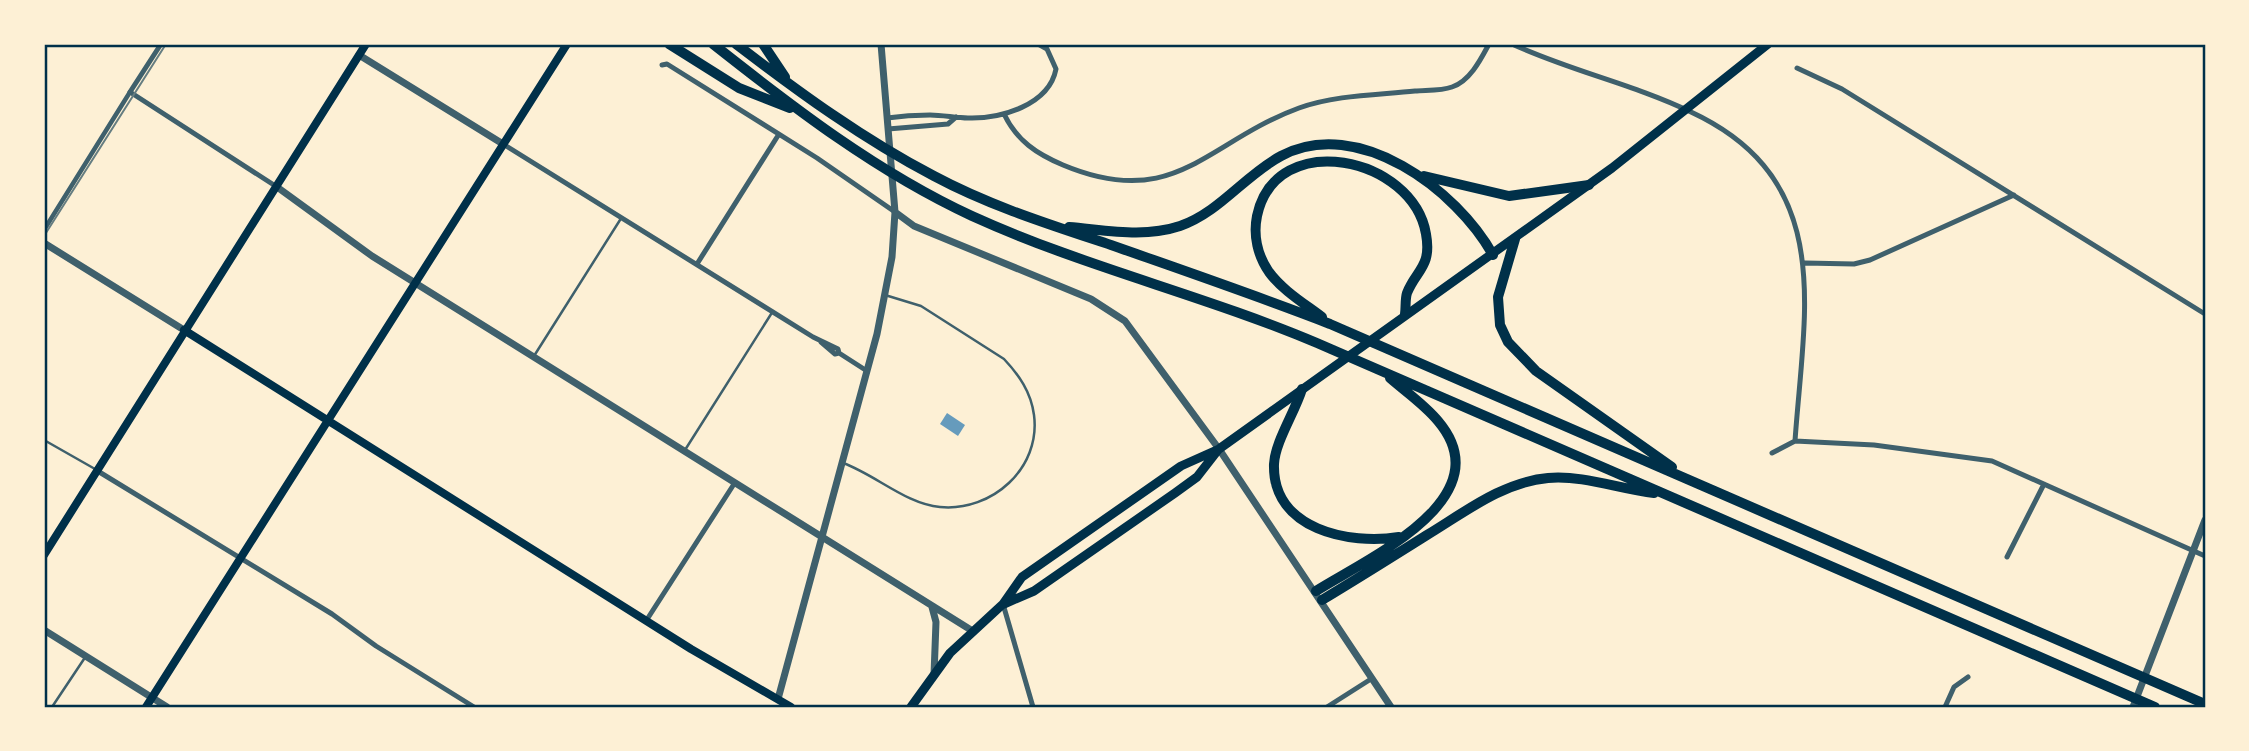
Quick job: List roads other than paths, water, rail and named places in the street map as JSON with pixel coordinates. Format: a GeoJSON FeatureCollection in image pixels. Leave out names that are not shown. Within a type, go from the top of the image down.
{"type":"FeatureCollection","features":[{"type":"Feature","properties":{"kind":"highway"},"geometry":{"type":"LineString","coordinates":[[669,44],[739,88],[804,114]]}},
{"type":"Feature","properties":{"kind":"highway"},"geometry":{"type":"LineString","coordinates":[[713,44],[845,144],[935,198],[1030,240],[1247,315],[2155,707]]}},
{"type":"Feature","properties":{"kind":"highway"},"geometry":{"type":"LineString","coordinates":[[736,44],[844,123],[934,176],[1055,226],[1251,293],[1330,324],[2205,705]]}},
{"type":"Feature","properties":{"kind":"highway"},"geometry":{"type":"LineString","coordinates":[[763,44],[792,86]]}},
{"type":"Feature","properties":{"kind":"highway"},"geometry":{"type":"LineString","coordinates":[[1055,226],[1136,233],[1181,225],[1212,209],[1281,156],[1309,146],[1338,146],[1362,151],[1420,176],[1509,196],[1589,185]]}},
{"type":"Feature","properties":{"kind":"highway"},"geometry":{"type":"LineString","coordinates":[[1330,324],[1276,280],[1263,261],[1256,237],[1261,205],[1273,184],[1298,166],[1320,161],[1345,162],[1380,176],[1401,191],[1419,214],[1426,232],[1427,251],[1421,273],[1408,292],[1405,314]]}},
{"type":"Feature","properties":{"kind":"highway"},"geometry":{"type":"LineString","coordinates":[[1420,176],[1463,212],[1493,255]]}},
{"type":"Feature","properties":{"kind":"highway"},"geometry":{"type":"LineString","coordinates":[[1515,239],[1498,297],[1500,325],[1508,342],[1536,371],[1687,478]]}},
{"type":"Feature","properties":{"kind":"highway"},"geometry":{"type":"LineString","coordinates":[[1316,591],[1430,517],[1444,501],[1452,483],[1453,454],[1438,421],[1381,371]]}},
{"type":"Feature","properties":{"kind":"highway"},"geometry":{"type":"LineString","coordinates":[[1302,389],[1293,417],[1278,445],[1274,463],[1276,479],[1288,504],[1316,529],[1335,536],[1367,540],[1403,536]]}},
{"type":"Feature","properties":{"kind":"highway"},"geometry":{"type":"LineString","coordinates":[[1322,600],[1474,506],[1518,484],[1547,478],[1577,478],[1623,490],[1665,495]]}},
{"type":"Feature","properties":{"kind":"main road"},"geometry":{"type":"LineString","coordinates":[[44,555],[366,44]]}},
{"type":"Feature","properties":{"kind":"main road"},"geometry":{"type":"LineString","coordinates":[[146,707],[567,44]]}},
{"type":"Feature","properties":{"kind":"main road"},"geometry":{"type":"LineString","coordinates":[[911,707],[971,630],[1003,604],[1023,577],[1181,466],[1219,449],[1405,314],[1493,255],[1656,135],[1768,44]]}},
{"type":"Feature","properties":{"kind":"main road"},"geometry":{"type":"LineString","coordinates":[[184,330],[777,703],[791,707]]}},
{"type":"Feature","properties":{"kind":"main road"},"geometry":{"type":"LineString","coordinates":[[1003,604],[1034,591],[1175,493],[1197,477],[1219,449]]}},
{"type":"Feature","properties":{"kind":"street"},"geometry":{"type":"LineString","coordinates":[[44,230],[161,44]]}},
{"type":"Feature","properties":{"kind":"street"},"geometry":{"type":"LineString","coordinates":[[777,703],[886,295],[895,212],[881,44]]}},
{"type":"Feature","properties":{"kind":"street"},"geometry":{"type":"LineString","coordinates":[[887,118],[1004,114],[1032,102],[1054,82],[1056,69],[1048,49],[1038,44]]}},
{"type":"Feature","properties":{"kind":"street"},"geometry":{"type":"LineString","coordinates":[[1004,114],[1022,141],[1054,161],[1119,182],[1154,178],[1187,169],[1298,108],[1348,98],[1452,87],[1479,64],[1489,44]]}},
{"type":"Feature","properties":{"kind":"street"},"geometry":{"type":"LineString","coordinates":[[1512,44],[1689,111],[1714,123],[1744,145],[1763,164],[1790,209],[1805,263],[1795,442]]}},
{"type":"Feature","properties":{"kind":"street"},"geometry":{"type":"LineString","coordinates":[[359,55],[821,342],[838,349],[839,353],[867,371]]}},
{"type":"Feature","properties":{"kind":"street"},"geometry":{"type":"LineString","coordinates":[[662,65],[667,64],[779,134],[914,226],[1110,310],[1125,321],[1147,347],[1219,449],[1391,707]]}},
{"type":"Feature","properties":{"kind":"street"},"geometry":{"type":"LineString","coordinates":[[1797,68],[1842,89],[2205,314]]}},
{"type":"Feature","properties":{"kind":"street"},"geometry":{"type":"LineString","coordinates":[[130,92],[277,187],[414,283],[971,630]]}},
{"type":"Feature","properties":{"kind":"street"},"geometry":{"type":"LineString","coordinates":[[888,129],[948,124],[956,117]]}},
{"type":"Feature","properties":{"kind":"street"},"geometry":{"type":"LineString","coordinates":[[697,264],[779,134]]}},
{"type":"Feature","properties":{"kind":"street"},"geometry":{"type":"LineString","coordinates":[[1805,263],[1854,264],[1870,260],[2014,195]]}},
{"type":"Feature","properties":{"kind":"street"},"geometry":{"type":"LineString","coordinates":[[44,243],[184,330]]}},
{"type":"Feature","properties":{"kind":"street"},"geometry":{"type":"LineString","coordinates":[[1772,453],[1795,442],[1938,452],[1992,461],[2205,556]]}},
{"type":"Feature","properties":{"kind":"street"},"geometry":{"type":"LineString","coordinates":[[96,470],[332,614],[376,646],[474,707]]}},
{"type":"Feature","properties":{"kind":"street"},"geometry":{"type":"LineString","coordinates":[[646,621],[734,484]]}},
{"type":"Feature","properties":{"kind":"street"},"geometry":{"type":"LineString","coordinates":[[2007,557],[2044,484]]}},
{"type":"Feature","properties":{"kind":"street"},"geometry":{"type":"LineString","coordinates":[[2133,707],[2205,520]]}},
{"type":"Feature","properties":{"kind":"street"},"geometry":{"type":"LineString","coordinates":[[1003,604],[1033,707]]}},
{"type":"Feature","properties":{"kind":"street"},"geometry":{"type":"LineString","coordinates":[[932,606],[936,622],[934,676]]}},
{"type":"Feature","properties":{"kind":"street"},"geometry":{"type":"LineString","coordinates":[[44,630],[167,707]]}},
{"type":"Feature","properties":{"kind":"street"},"geometry":{"type":"LineString","coordinates":[[1945,707],[1954,687],[1968,677]]}},
{"type":"Feature","properties":{"kind":"street"},"geometry":{"type":"LineString","coordinates":[[1326,707],[1371,679]]}},
{"type":"Feature","properties":{"kind":"lane"},"geometry":{"type":"LineString","coordinates":[[533,357],[622,217]]}},
{"type":"Feature","properties":{"kind":"lane"},"geometry":{"type":"LineString","coordinates":[[843,463],[866,471],[914,500],[953,508],[972,505],[1005,488],[1024,464],[1029,451],[1035,426],[1031,405],[1021,380],[1004,359],[921,306],[886,295]]}},
{"type":"Feature","properties":{"kind":"lane"},"geometry":{"type":"LineString","coordinates":[[684,451],[773,311]]}},
{"type":"Feature","properties":{"kind":"lane"},"geometry":{"type":"LineString","coordinates":[[44,440],[96,470]]}},
{"type":"Feature","properties":{"kind":"lane"},"geometry":{"type":"LineString","coordinates":[[52,707],[86,656]]}},
{"type":"Feature","properties":{"kind":"water"},"geometry":{"type":"Polygon","coordinates":[[[947,413],[965,425],[958,436],[940,424],[947,413]]]}},
{"type":"Feature","properties":{"kind":"tram line"},"geometry":{"type":"LineString","coordinates":[[44,236],[166,44]]}}]}
